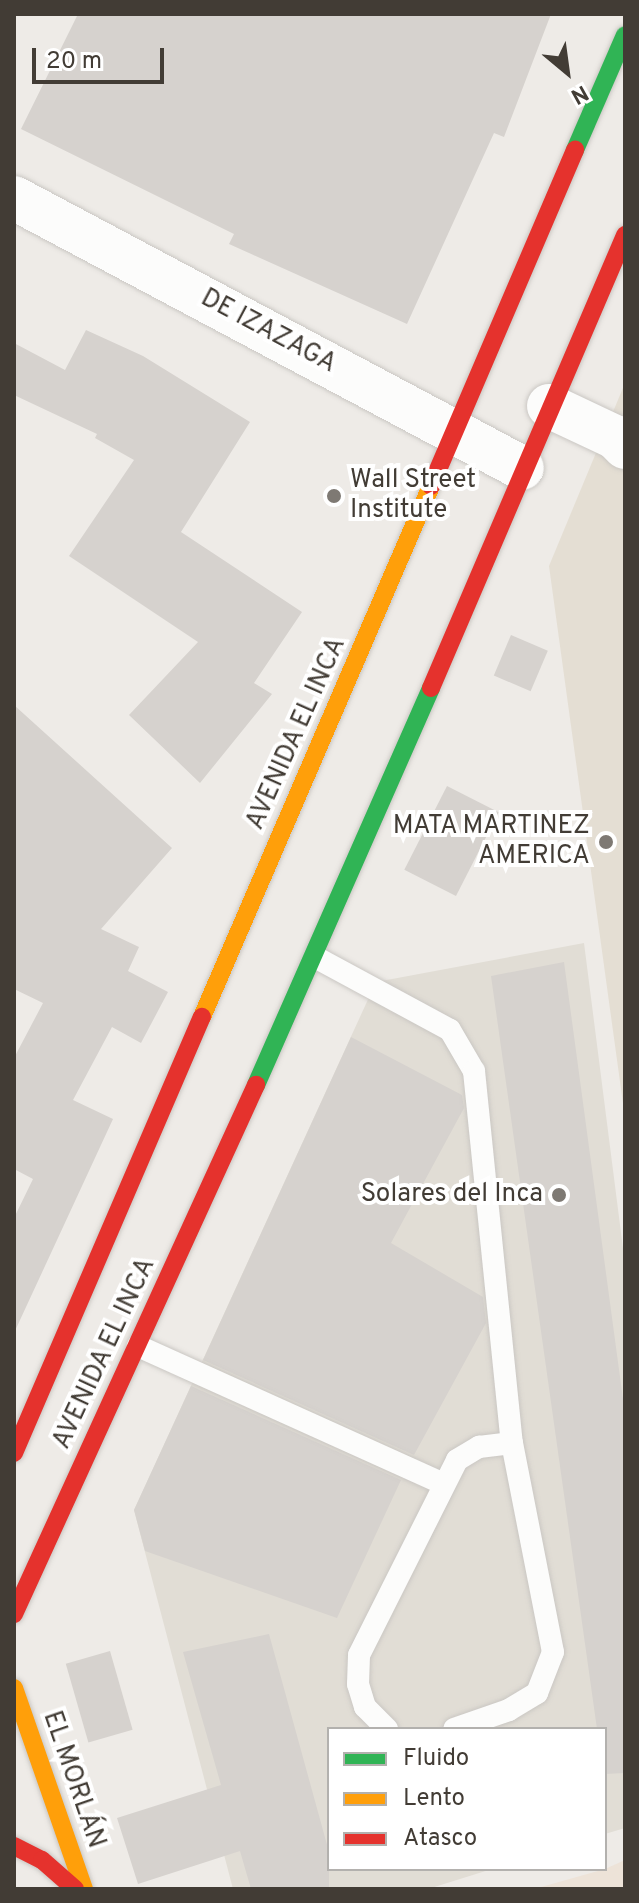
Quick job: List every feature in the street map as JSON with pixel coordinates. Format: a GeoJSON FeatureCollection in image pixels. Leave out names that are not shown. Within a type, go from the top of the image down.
{"type":"FeatureCollection","features":[{"type":"Feature","properties":{"kind":"main road","name":"AVENIDA EL INCA"},"geometry":{"type":"LineString","coordinates":[[14,1453],[458,432],[625,35]]}},
{"type":"Feature","properties":{"kind":"main road","name":"AVENIDA EL INCA"},"geometry":{"type":"LineString","coordinates":[[14,1614],[315,957],[522,468],[625,235]]}},
{"type":"Feature","properties":{"kind":"main road","name":"EL MORLÁN"},"geometry":{"type":"LineString","coordinates":[[14,1688],[84,1889]]}},
{"type":"Feature","properties":{"kind":"main road"},"geometry":{"type":"LineString","coordinates":[[14,1846],[42,1860],[75,1889]]}},
{"type":"Feature","properties":{"kind":"street","name":"DE IZAZAGA"},"geometry":{"type":"LineString","coordinates":[[14,198],[522,468]]}},
{"type":"Feature","properties":{"kind":"street"},"geometry":{"type":"LineString","coordinates":[[549,406],[615,437],[625,447]]}},
{"type":"Feature","properties":{"kind":"lane"},"geometry":{"type":"LineString","coordinates":[[315,957],[450,1030],[474,1071],[512,1443],[553,1652],[537,1693],[509,1710],[460,1727]]}},
{"type":"Feature","properties":{"kind":"lane"},"geometry":{"type":"LineString","coordinates":[[138,1346],[441,1483]]}},
{"type":"Feature","properties":{"kind":"lane"},"geometry":{"type":"LineString","coordinates":[[385,1727],[365,1707],[358,1684],[359,1655],[441,1483],[457,1460],[479,1447],[512,1443]]}},
{"type":"Feature","properties":{"kind":"shaded area","name":"MATA MARTINEZ AMERICA"},"geometry":{"type":"Polygon","coordinates":[[[625,383],[625,1118],[549,566],[625,383]]]}},
{"type":"Feature","properties":{"kind":"shaded area"},"geometry":{"type":"Polygon","coordinates":[[[584,943],[625,1264],[625,1828],[607,1833],[607,1727],[327,1727],[327,1871],[486,1871],[428,1889],[233,1889],[134,1510],[376,982],[584,943]]]}},
{"type":"Feature","properties":{"kind":"shaded area"},"geometry":{"type":"Polygon","coordinates":[[[625,1860],[625,1889],[534,1889],[607,1871],[607,1868],[625,1860]]]}},
{"type":"Feature","properties":{"kind":"building"},"geometry":{"type":"Polygon","coordinates":[[[78,14],[551,14],[504,137],[494,133],[407,324],[229,244],[234,234],[21,129],[78,14]]]}},
{"type":"Feature","properties":{"kind":"building"},"geometry":{"type":"Polygon","coordinates":[[[86,330],[143,356],[250,422],[181,532],[302,612],[254,683],[272,694],[200,783],[129,715],[198,642],[69,556],[134,460],[95,438],[97,434],[14,395],[14,343],[65,370],[86,330]]]}},
{"type":"Feature","properties":{"kind":"building"},"geometry":{"type":"Polygon","coordinates":[[[511,635],[548,651],[531,691],[494,676],[511,635]]]}},
{"type":"Feature","properties":{"kind":"building"},"geometry":{"type":"Polygon","coordinates":[[[14,705],[172,848],[101,929],[139,947],[128,971],[168,992],[141,1043],[112,1027],[73,1100],[113,1119],[14,1333],[14,1218],[33,1179],[14,1169],[14,1058],[43,1003],[14,989],[14,705]]]}},
{"type":"Feature","properties":{"kind":"building"},"geometry":{"type":"Polygon","coordinates":[[[447,786],[499,812],[456,896],[404,870],[447,786]]]}},
{"type":"Feature","properties":{"kind":"building","name":"Solares del Inca"},"geometry":{"type":"Polygon","coordinates":[[[564,962],[625,1414],[625,1773],[607,1774],[607,1727],[597,1727],[491,976],[564,962]]]}},
{"type":"Feature","properties":{"kind":"building","name":"Solares del Inca"},"geometry":{"type":"Polygon","coordinates":[[[351,1037],[462,1095],[464,1108],[391,1243],[483,1297],[486,1323],[414,1455],[203,1360],[351,1037]]]}},
{"type":"Feature","properties":{"kind":"building"},"geometry":{"type":"Polygon","coordinates":[[[191,1386],[401,1480],[337,1618],[145,1551],[134,1510],[191,1386]]]}},
{"type":"Feature","properties":{"kind":"building"},"geometry":{"type":"Polygon","coordinates":[[[269,1634],[327,1845],[329,1889],[251,1889],[240,1851],[138,1884],[117,1818],[221,1785],[183,1652],[269,1634]]]}},
{"type":"Feature","properties":{"kind":"building"},"geometry":{"type":"Polygon","coordinates":[[[110,1651],[133,1730],[88,1743],[66,1664],[110,1651]]]}},
{"type":"Feature","properties":{"kind":"traffic: fast"},"geometry":{"type":"LineString","coordinates":[[575,150],[625,35]]}},
{"type":"Feature","properties":{"kind":"traffic: fast"},"geometry":{"type":"LineString","coordinates":[[256,1085],[431,688]]}},
{"type":"Feature","properties":{"kind":"traffic: slow"},"geometry":{"type":"LineString","coordinates":[[202,1017],[431,486]]}},
{"type":"Feature","properties":{"kind":"traffic: slow"},"geometry":{"type":"LineString","coordinates":[[14,1688],[84,1889]]}},
{"type":"Feature","properties":{"kind":"traffic: jam"},"geometry":{"type":"LineString","coordinates":[[431,486],[575,150]]}},
{"type":"Feature","properties":{"kind":"traffic: jam"},"geometry":{"type":"LineString","coordinates":[[431,688],[625,235]]}},
{"type":"Feature","properties":{"kind":"traffic: jam"},"geometry":{"type":"LineString","coordinates":[[14,1453],[202,1017]]}},
{"type":"Feature","properties":{"kind":"traffic: jam"},"geometry":{"type":"LineString","coordinates":[[14,1614],[256,1085]]}},
{"type":"Feature","properties":{"kind":"traffic: jam"},"geometry":{"type":"LineString","coordinates":[[14,1846],[42,1860],[75,1889]]}},
{"type":"Feature","properties":{"kind":"place","name":"Wall Street Institute"},"geometry":{"type":"Point","coordinates":[334,496]}},
{"type":"Feature","properties":{"kind":"place","name":"MATA MARTINEZ AMERICA"},"geometry":{"type":"Point","coordinates":[606,842]}},
{"type":"Feature","properties":{"kind":"place","name":"Solares del Inca"},"geometry":{"type":"Point","coordinates":[559,1195]}}]}
